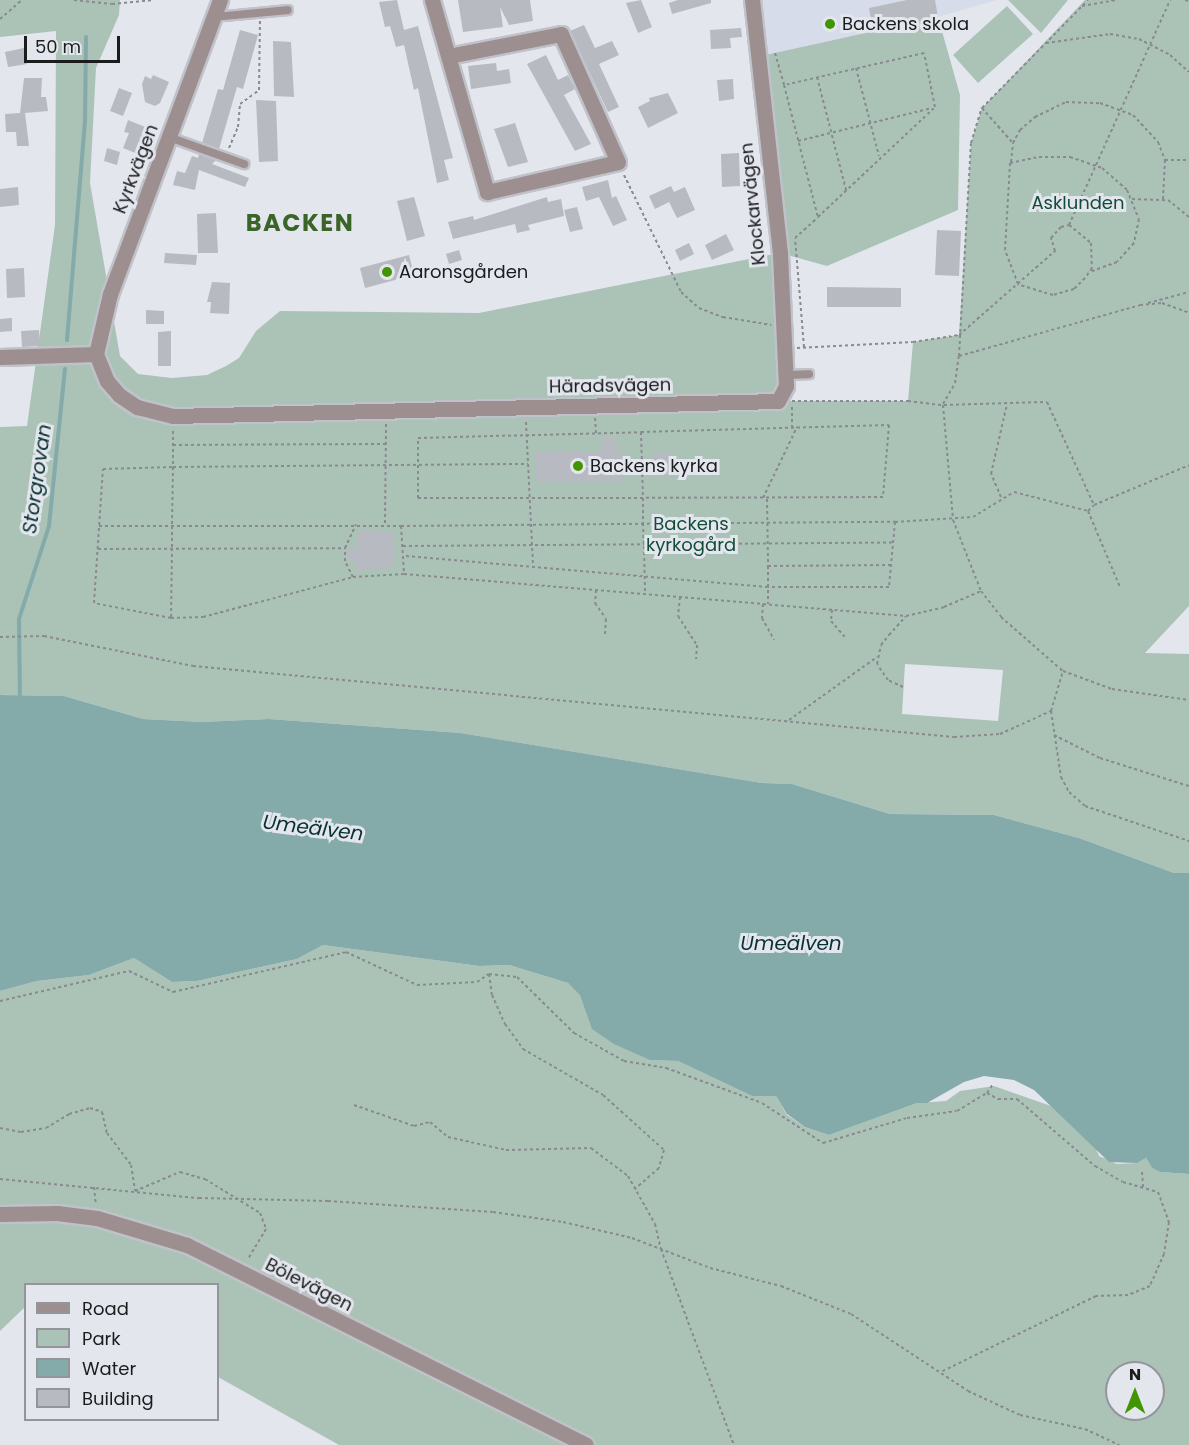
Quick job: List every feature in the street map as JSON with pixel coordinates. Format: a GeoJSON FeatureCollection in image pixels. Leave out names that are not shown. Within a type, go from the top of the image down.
{"type":"FeatureCollection","features":[{"type":"Feature","properties":{"kind":"street","name":"Kyrkvägen"},"geometry":{"type":"LineString","coordinates":[[96,354],[110,294],[220,0]]}},
{"type":"Feature","properties":{"kind":"street"},"geometry":{"type":"LineString","coordinates":[[432,0],[487,192],[618,162],[561,34],[449,56]]}},
{"type":"Feature","properties":{"kind":"street","name":"Klockarvägen"},"geometry":{"type":"LineString","coordinates":[[752,0],[780,253],[786,375],[783,395],[785,401]]}},
{"type":"Feature","properties":{"kind":"street"},"geometry":{"type":"LineString","coordinates":[[0,357],[96,354]]}},
{"type":"Feature","properties":{"kind":"street","name":"Häradsvägen"},"geometry":{"type":"LineString","coordinates":[[96,354],[107,381],[118,395],[137,407],[173,416],[785,401]]}},
{"type":"Feature","properties":{"kind":"street","name":"Bölevägen"},"geometry":{"type":"LineString","coordinates":[[0,1214],[97,1218],[187,1245],[586,1445]]}},
{"type":"Feature","properties":{"kind":"lane"},"geometry":{"type":"LineString","coordinates":[[214,17],[288,10]]}},
{"type":"Feature","properties":{"kind":"lane"},"geometry":{"type":"LineString","coordinates":[[169,137],[244,164]]}},
{"type":"Feature","properties":{"kind":"lane"},"geometry":{"type":"LineString","coordinates":[[786,375],[809,374]]}},
{"type":"Feature","properties":{"kind":"path"},"geometry":{"type":"LineString","coordinates":[[0,19],[22,0]]}},
{"type":"Feature","properties":{"kind":"path"},"geometry":{"type":"LineString","coordinates":[[74,0],[112,4],[154,0]]}},
{"type":"Feature","properties":{"kind":"path"},"geometry":{"type":"LineString","coordinates":[[1088,0],[982,108],[971,143],[959,356],[955,383],[943,405],[953,520],[981,591],[1025,640],[1064,671],[1112,689],[1189,700]]}},
{"type":"Feature","properties":{"kind":"path"},"geometry":{"type":"LineString","coordinates":[[1081,7],[1115,0]]}},
{"type":"Feature","properties":{"kind":"path"},"geometry":{"type":"LineString","coordinates":[[785,348],[913,342],[959,335],[1055,251],[1051,243],[1055,231],[1069,225],[1170,0]]}},
{"type":"Feature","properties":{"kind":"path"},"geometry":{"type":"LineString","coordinates":[[225,158],[238,127],[240,104],[259,90],[260,12]]}},
{"type":"Feature","properties":{"kind":"path"},"geometry":{"type":"LineString","coordinates":[[1046,43],[1110,34],[1150,44],[1189,72]]}},
{"type":"Feature","properties":{"kind":"path"},"geometry":{"type":"LineString","coordinates":[[775,53],[818,217]]}},
{"type":"Feature","properties":{"kind":"path"},"geometry":{"type":"LineString","coordinates":[[784,85],[924,53],[935,107]]}},
{"type":"Feature","properties":{"kind":"path"},"geometry":{"type":"LineString","coordinates":[[856,69],[879,157]]}},
{"type":"Feature","properties":{"kind":"path"},"geometry":{"type":"LineString","coordinates":[[817,77],[846,190]]}},
{"type":"Feature","properties":{"kind":"path"},"geometry":{"type":"LineString","coordinates":[[1069,225],[1091,243],[1094,255],[1089,272],[1074,289],[1064,293],[1044,294],[1018,284],[1005,250],[1013,143],[1020,130],[1035,117],[1066,102],[1100,103],[1121,109],[1146,127],[1165,160],[1163,199]]}},
{"type":"Feature","properties":{"kind":"path"},"geometry":{"type":"LineString","coordinates":[[798,141],[935,107]]}},
{"type":"Feature","properties":{"kind":"path"},"geometry":{"type":"LineString","coordinates":[[804,347],[795,238],[935,107]]}},
{"type":"Feature","properties":{"kind":"path"},"geometry":{"type":"LineString","coordinates":[[982,108],[1013,143]]}},
{"type":"Feature","properties":{"kind":"path"},"geometry":{"type":"LineString","coordinates":[[1010,166],[1022,160],[1056,156],[1096,165],[1114,177],[1132,199],[1139,219],[1134,243],[1117,262],[1089,272]]}},
{"type":"Feature","properties":{"kind":"path"},"geometry":{"type":"LineString","coordinates":[[1165,160],[1189,160]]}},
{"type":"Feature","properties":{"kind":"path"},"geometry":{"type":"LineString","coordinates":[[618,162],[681,292],[699,308],[723,317],[783,325]]}},
{"type":"Feature","properties":{"kind":"path"},"geometry":{"type":"LineString","coordinates":[[1132,199],[1163,199],[1189,217]]}},
{"type":"Feature","properties":{"kind":"path"},"geometry":{"type":"LineString","coordinates":[[959,356],[1189,292]]}},
{"type":"Feature","properties":{"kind":"path"},"geometry":{"type":"LineString","coordinates":[[1140,305],[1162,303],[1189,313]]}},
{"type":"Feature","properties":{"kind":"path"},"geometry":{"type":"LineString","coordinates":[[792,427],[785,401],[908,401],[943,405],[1047,402],[1094,505]]}},
{"type":"Feature","properties":{"kind":"path"},"geometry":{"type":"LineString","coordinates":[[1001,497],[991,474],[1007,404]]}},
{"type":"Feature","properties":{"kind":"path"},"geometry":{"type":"LineString","coordinates":[[526,407],[529,498],[533,523],[533,567]]}},
{"type":"Feature","properties":{"kind":"path"},"geometry":{"type":"LineString","coordinates":[[385,523],[386,411]]}},
{"type":"Feature","properties":{"kind":"path"},"geometry":{"type":"LineString","coordinates":[[595,415],[596,433]]}},
{"type":"Feature","properties":{"kind":"path"},"geometry":{"type":"LineString","coordinates":[[171,618],[173,416]]}},
{"type":"Feature","properties":{"kind":"path"},"geometry":{"type":"LineString","coordinates":[[889,425],[884,497],[418,498],[418,438],[792,427],[889,425]]}},
{"type":"Feature","properties":{"kind":"path"},"geometry":{"type":"LineString","coordinates":[[768,604],[768,522],[765,498],[797,427]]}},
{"type":"Feature","properties":{"kind":"path"},"geometry":{"type":"LineString","coordinates":[[641,432],[645,594]]}},
{"type":"Feature","properties":{"kind":"path"},"geometry":{"type":"LineString","coordinates":[[173,445],[386,444]]}},
{"type":"Feature","properties":{"kind":"path"},"geometry":{"type":"LineString","coordinates":[[528,464],[103,469],[94,603],[171,618],[203,617],[353,577],[404,574],[906,616],[944,607],[981,591]]}},
{"type":"Feature","properties":{"kind":"path"},"geometry":{"type":"LineString","coordinates":[[1088,512],[1094,505],[1189,465]]}},
{"type":"Feature","properties":{"kind":"path"},"geometry":{"type":"LineString","coordinates":[[99,526],[953,520],[973,517],[1001,497],[1025,493],[1088,512]]}},
{"type":"Feature","properties":{"kind":"path"},"geometry":{"type":"LineString","coordinates":[[1088,512],[1120,587]]}},
{"type":"Feature","properties":{"kind":"path"},"geometry":{"type":"LineString","coordinates":[[404,556],[768,587],[889,587],[896,522]]}},
{"type":"Feature","properties":{"kind":"path"},"geometry":{"type":"LineString","coordinates":[[353,577],[345,561],[345,548],[356,524]]}},
{"type":"Feature","properties":{"kind":"path"},"geometry":{"type":"LineString","coordinates":[[401,525],[404,574]]}},
{"type":"Feature","properties":{"kind":"path"},"geometry":{"type":"LineString","coordinates":[[403,546],[893,543]]}},
{"type":"Feature","properties":{"kind":"path"},"geometry":{"type":"LineString","coordinates":[[98,549],[345,548]]}},
{"type":"Feature","properties":{"kind":"path"},"geometry":{"type":"LineString","coordinates":[[768,566],[891,565]]}},
{"type":"Feature","properties":{"kind":"path"},"geometry":{"type":"LineString","coordinates":[[596,590],[595,603],[606,619],[605,634]]}},
{"type":"Feature","properties":{"kind":"path"},"geometry":{"type":"LineString","coordinates":[[680,597],[678,616],[697,645],[696,659]]}},
{"type":"Feature","properties":{"kind":"path"},"geometry":{"type":"LineString","coordinates":[[763,604],[762,618],[774,640]]}},
{"type":"Feature","properties":{"kind":"path"},"geometry":{"type":"LineString","coordinates":[[832,610],[831,621],[846,638]]}},
{"type":"Feature","properties":{"kind":"path"},"geometry":{"type":"LineString","coordinates":[[903,687],[888,680],[880,672],[877,657],[881,645],[906,616]]}},
{"type":"Feature","properties":{"kind":"path"},"geometry":{"type":"LineString","coordinates":[[0,637],[44,636],[193,666],[488,696],[978,736],[1016,729],[1037,715],[1051,711]]}},
{"type":"Feature","properties":{"kind":"path"},"geometry":{"type":"LineString","coordinates":[[789,721],[877,657]]}},
{"type":"Feature","properties":{"kind":"path"},"geometry":{"type":"LineString","coordinates":[[1064,671],[1051,711],[1061,777],[1069,792],[1085,806],[1189,841]]}},
{"type":"Feature","properties":{"kind":"path"},"geometry":{"type":"LineString","coordinates":[[1054,735],[1100,758],[1189,786]]}},
{"type":"Feature","properties":{"kind":"path"},"geometry":{"type":"LineString","coordinates":[[0,1001],[129,971],[172,992],[346,952],[417,985],[477,982],[489,974],[517,977],[574,1033],[624,1061],[666,1068],[762,1103],[822,1143],[908,1118],[957,1111],[987,1093],[993,1084]]}},
{"type":"Feature","properties":{"kind":"path"},"geometry":{"type":"LineString","coordinates":[[489,974],[501,1014],[523,1048],[603,1095],[664,1150],[659,1168],[635,1189]]}},
{"type":"Feature","properties":{"kind":"path"},"geometry":{"type":"LineString","coordinates":[[941,1372],[1063,1315],[1096,1296],[1128,1295],[1150,1286],[1164,1254],[1170,1222],[1158,1192],[1123,1182],[1095,1166],[1017,1099],[998,1099],[987,1093]]}},
{"type":"Feature","properties":{"kind":"path"},"geometry":{"type":"LineString","coordinates":[[354,1105],[414,1126],[430,1122],[448,1137],[506,1150],[591,1148],[628,1176],[656,1224],[661,1250],[734,1445]]}},
{"type":"Feature","properties":{"kind":"path"},"geometry":{"type":"LineString","coordinates":[[0,1128],[21,1132],[38,1129],[80,1111],[102,1112],[107,1133],[131,1165],[135,1191]]}},
{"type":"Feature","properties":{"kind":"path"},"geometry":{"type":"LineString","coordinates":[[135,1191],[180,1172],[205,1179],[260,1214],[266,1229],[240,1272]]}},
{"type":"Feature","properties":{"kind":"path"},"geometry":{"type":"LineString","coordinates":[[1142,1172],[1143,1187]]}},
{"type":"Feature","properties":{"kind":"path"},"geometry":{"type":"LineString","coordinates":[[0,1179],[236,1199],[493,1212],[563,1222],[661,1250],[710,1268],[781,1286],[851,1314],[968,1390],[1020,1415],[1085,1429],[1120,1445]]}},
{"type":"Feature","properties":{"kind":"path"},"geometry":{"type":"LineString","coordinates":[[94,1187],[97,1218]]}},
{"type":"Feature","properties":{"kind":"shaded area","name":"Backens skola"},"geometry":{"type":"Polygon","coordinates":[[[752,0],[997,0],[938,17],[756,57],[752,0]]]}},
{"type":"Feature","properties":{"kind":"green space"},"geometry":{"type":"Polygon","coordinates":[[[0,0],[120,0],[119,15],[96,68],[90,183],[120,356],[138,374],[172,378],[207,375],[239,358],[256,331],[280,311],[479,313],[779,253],[756,57],[938,17],[960,95],[958,210],[827,266],[780,253],[779,401],[908,401],[913,342],[959,335],[971,143],[982,108],[1085,0],[1189,0],[1189,606],[1145,653],[1189,654],[1189,873],[1174,873],[1079,838],[994,815],[890,814],[792,784],[762,783],[461,733],[269,719],[202,722],[143,719],[64,696],[0,695],[0,427],[27,426],[55,225],[56,31],[0,37],[0,0]],[[905,664],[902,714],[998,721],[1003,670],[905,664]]]}},
{"type":"Feature","properties":{"kind":"green space"},"geometry":{"type":"Polygon","coordinates":[[[1008,0],[1068,0],[1041,33],[1008,0]]]}},
{"type":"Feature","properties":{"kind":"green space"},"geometry":{"type":"Polygon","coordinates":[[[1007,6],[1033,34],[978,83],[953,55],[1007,6]]]}},
{"type":"Feature","properties":{"kind":"green space"},"geometry":{"type":"Polygon","coordinates":[[[323,945],[479,966],[509,965],[568,983],[650,1060],[678,1061],[752,1096],[776,1096],[787,1115],[805,1127],[829,1135],[917,1103],[946,1101],[960,1091],[994,1086],[1051,1106],[1095,1146],[1099,1156],[1117,1164],[1137,1163],[1146,1158],[1152,1168],[1160,1172],[1189,1174],[1189,1445],[339,1445],[219,1378],[219,1283],[24,1283],[24,1308],[0,1331],[0,991],[37,981],[89,975],[134,958],[172,982],[197,981],[297,959],[323,945]]]}},
{"type":"Feature","properties":{"kind":"water","name":"Umeälven"},"geometry":{"type":"Polygon","coordinates":[[[0,695],[64,696],[143,719],[202,722],[269,719],[461,733],[762,783],[792,784],[890,814],[994,815],[1079,838],[1174,873],[1189,873],[1189,1174],[1160,1172],[1152,1168],[1146,1158],[1137,1163],[1109,1162],[1034,1090],[1014,1080],[984,1076],[964,1082],[927,1103],[917,1103],[829,1135],[805,1127],[787,1114],[776,1096],[752,1096],[678,1061],[650,1060],[614,1044],[592,1029],[580,995],[568,983],[509,965],[479,966],[323,945],[297,959],[197,981],[172,982],[134,958],[89,975],[37,981],[0,991],[0,695]]]}},
{"type":"Feature","properties":{"kind":"building"},"geometry":{"type":"Polygon","coordinates":[[[397,0],[404,30],[418,26],[453,158],[444,160],[449,180],[437,183],[418,88],[414,90],[404,45],[396,47],[390,26],[385,27],[379,2],[397,0]]]}},
{"type":"Feature","properties":{"kind":"building"},"geometry":{"type":"Polygon","coordinates":[[[458,0],[530,0],[533,21],[509,25],[500,7],[503,27],[463,32],[458,0]]]}},
{"type":"Feature","properties":{"kind":"building"},"geometry":{"type":"Polygon","coordinates":[[[641,0],[652,27],[638,33],[626,3],[641,0]]]}},
{"type":"Feature","properties":{"kind":"building"},"geometry":{"type":"Polygon","coordinates":[[[678,0],[711,0],[711,3],[672,14],[669,3],[678,0]]]}},
{"type":"Feature","properties":{"kind":"building"},"geometry":{"type":"Polygon","coordinates":[[[907,0],[935,0],[938,17],[873,31],[869,8],[907,0]]]}},
{"type":"Feature","properties":{"kind":"building"},"geometry":{"type":"Polygon","coordinates":[[[584,25],[595,48],[612,41],[619,55],[599,64],[619,107],[608,112],[570,31],[584,25]]]}},
{"type":"Feature","properties":{"kind":"building"},"geometry":{"type":"Polygon","coordinates":[[[741,28],[742,37],[730,38],[731,48],[711,49],[710,30],[741,28]]]}},
{"type":"Feature","properties":{"kind":"building"},"geometry":{"type":"Polygon","coordinates":[[[240,30],[258,35],[243,89],[237,87],[219,149],[202,143],[218,89],[223,90],[240,30]]]}},
{"type":"Feature","properties":{"kind":"building"},"geometry":{"type":"Polygon","coordinates":[[[273,41],[291,42],[294,97],[274,96],[273,41]]]}},
{"type":"Feature","properties":{"kind":"building"},"geometry":{"type":"Polygon","coordinates":[[[24,48],[27,64],[8,67],[5,52],[24,48]]]}},
{"type":"Feature","properties":{"kind":"building"},"geometry":{"type":"Polygon","coordinates":[[[546,55],[558,80],[568,75],[575,89],[564,95],[591,144],[575,151],[527,64],[546,55]]]}},
{"type":"Feature","properties":{"kind":"building"},"geometry":{"type":"Polygon","coordinates":[[[496,63],[497,71],[509,69],[511,83],[471,89],[468,66],[496,63]]]}},
{"type":"Feature","properties":{"kind":"building"},"geometry":{"type":"Polygon","coordinates":[[[153,75],[169,82],[160,103],[155,106],[145,102],[142,84],[145,76],[151,79],[153,75]]]}},
{"type":"Feature","properties":{"kind":"building"},"geometry":{"type":"Polygon","coordinates":[[[24,78],[42,78],[41,97],[46,97],[48,111],[25,113],[29,146],[17,146],[16,132],[6,132],[5,114],[20,113],[24,78]]]}},
{"type":"Feature","properties":{"kind":"building"},"geometry":{"type":"Polygon","coordinates":[[[733,79],[734,99],[719,101],[717,80],[733,79]]]}},
{"type":"Feature","properties":{"kind":"building"},"geometry":{"type":"Polygon","coordinates":[[[119,88],[132,93],[123,116],[110,111],[119,88]]]}},
{"type":"Feature","properties":{"kind":"building"},"geometry":{"type":"Polygon","coordinates":[[[668,93],[678,113],[648,128],[638,107],[650,101],[649,98],[668,93]]]}},
{"type":"Feature","properties":{"kind":"building"},"geometry":{"type":"Polygon","coordinates":[[[256,100],[276,101],[278,161],[259,162],[256,100]]]}},
{"type":"Feature","properties":{"kind":"building"},"geometry":{"type":"Polygon","coordinates":[[[128,120],[150,129],[140,155],[123,148],[129,133],[124,132],[128,120]]]}},
{"type":"Feature","properties":{"kind":"building"},"geometry":{"type":"Polygon","coordinates":[[[515,123],[528,162],[508,167],[494,129],[515,123]]]}},
{"type":"Feature","properties":{"kind":"building"},"geometry":{"type":"Polygon","coordinates":[[[107,148],[120,152],[117,165],[104,161],[107,148]]]}},
{"type":"Feature","properties":{"kind":"building"},"geometry":{"type":"Polygon","coordinates":[[[739,153],[740,186],[722,187],[721,154],[739,153]]]}},
{"type":"Feature","properties":{"kind":"building"},"geometry":{"type":"Polygon","coordinates":[[[199,154],[216,160],[212,164],[249,178],[245,187],[199,170],[195,190],[173,185],[177,171],[185,173],[192,156],[198,158],[199,154]]]}},
{"type":"Feature","properties":{"kind":"building"},"geometry":{"type":"Polygon","coordinates":[[[608,180],[612,198],[616,196],[627,220],[613,226],[599,197],[586,201],[582,187],[608,180]]]}},
{"type":"Feature","properties":{"kind":"building"},"geometry":{"type":"Polygon","coordinates":[[[671,186],[674,192],[685,187],[695,210],[677,218],[669,202],[655,209],[649,196],[671,186]]]}},
{"type":"Feature","properties":{"kind":"building"},"geometry":{"type":"Polygon","coordinates":[[[18,187],[19,205],[0,207],[0,189],[18,187]]]}},
{"type":"Feature","properties":{"kind":"building"},"geometry":{"type":"Polygon","coordinates":[[[414,197],[425,236],[407,241],[397,201],[414,197]]]}},
{"type":"Feature","properties":{"kind":"building"},"geometry":{"type":"Polygon","coordinates":[[[547,197],[548,202],[561,199],[564,216],[528,225],[530,230],[517,233],[515,224],[453,239],[448,222],[473,216],[474,220],[547,197]]]}},
{"type":"Feature","properties":{"kind":"building"},"geometry":{"type":"Polygon","coordinates":[[[577,207],[583,229],[570,232],[564,210],[577,207]]]}},
{"type":"Feature","properties":{"kind":"building"},"geometry":{"type":"Polygon","coordinates":[[[216,213],[218,253],[198,253],[197,214],[216,213]]]}},
{"type":"Feature","properties":{"kind":"building"},"geometry":{"type":"Polygon","coordinates":[[[937,230],[961,231],[959,276],[935,275],[937,230]]]}},
{"type":"Feature","properties":{"kind":"building"},"geometry":{"type":"Polygon","coordinates":[[[726,234],[734,250],[712,260],[705,245],[726,234]]]}},
{"type":"Feature","properties":{"kind":"building"},"geometry":{"type":"Polygon","coordinates":[[[689,243],[694,254],[680,261],[675,250],[689,243]]]}},
{"type":"Feature","properties":{"kind":"building"},"geometry":{"type":"Polygon","coordinates":[[[459,250],[462,260],[449,264],[446,254],[459,250]]]}},
{"type":"Feature","properties":{"kind":"building"},"geometry":{"type":"Polygon","coordinates":[[[165,253],[197,255],[196,265],[164,263],[165,253]]]}},
{"type":"Feature","properties":{"kind":"building","name":"Aaronsgården"},"geometry":{"type":"Polygon","coordinates":[[[409,255],[414,275],[365,288],[360,268],[409,255]]]}},
{"type":"Feature","properties":{"kind":"building"},"geometry":{"type":"Polygon","coordinates":[[[24,268],[25,297],[7,298],[6,269],[24,268]]]}},
{"type":"Feature","properties":{"kind":"building"},"geometry":{"type":"Polygon","coordinates":[[[212,282],[230,283],[229,314],[210,313],[211,302],[207,302],[212,282]]]}},
{"type":"Feature","properties":{"kind":"building"},"geometry":{"type":"Polygon","coordinates":[[[827,287],[901,288],[901,307],[827,307],[827,287]]]}},
{"type":"Feature","properties":{"kind":"building"},"geometry":{"type":"Polygon","coordinates":[[[146,310],[164,311],[164,324],[146,324],[146,310]]]}},
{"type":"Feature","properties":{"kind":"building"},"geometry":{"type":"Polygon","coordinates":[[[12,318],[12,331],[0,332],[0,319],[12,318]]]}},
{"type":"Feature","properties":{"kind":"building"},"geometry":{"type":"Polygon","coordinates":[[[39,330],[40,346],[22,347],[21,331],[39,330]]]}},
{"type":"Feature","properties":{"kind":"building"},"geometry":{"type":"Polygon","coordinates":[[[171,331],[171,366],[158,366],[158,332],[171,331]]]}},
{"type":"Feature","properties":{"kind":"building","name":"Backens kyrka"},"geometry":{"type":"Polygon","coordinates":[[[602,438],[616,438],[616,451],[621,451],[621,481],[535,481],[535,452],[602,451],[602,438]]]}},
{"type":"Feature","properties":{"kind":"building"},"geometry":{"type":"Polygon","coordinates":[[[672,453],[674,475],[654,477],[652,454],[672,453]]]}},
{"type":"Feature","properties":{"kind":"building"},"geometry":{"type":"Polygon","coordinates":[[[359,529],[394,533],[393,567],[356,571],[356,562],[348,562],[348,547],[356,547],[359,529]]]}},
{"type":"Feature","properties":{"kind":"waterway","name":"Storgrovan"},"geometry":{"type":"LineString","coordinates":[[67,340],[85,120],[86,37]]}},
{"type":"Feature","properties":{"kind":"waterway","name":"Storgrovan"},"geometry":{"type":"LineString","coordinates":[[20,702],[19,619],[49,526],[65,369]]}},
{"type":"Feature","properties":{"kind":"place","name":"Backens skola"},"geometry":{"type":"Point","coordinates":[830,24]}},
{"type":"Feature","properties":{"kind":"place","name":"Aaronsgården"},"geometry":{"type":"Point","coordinates":[387,272]}},
{"type":"Feature","properties":{"kind":"place","name":"Backens kyrka"},"geometry":{"type":"Point","coordinates":[578,466]}},
{"type":"Feature","properties":{"kind":"district","name":"BACKEN"},"geometry":{"type":"Point","coordinates":[300,223]}},
{"type":"Feature","properties":{"kind":"park label","name":"Asklunden"},"geometry":{"type":"Point","coordinates":[1078,203]}},
{"type":"Feature","properties":{"kind":"park label","name":"Backens kyrkogård"},"geometry":{"type":"Point","coordinates":[691,535]}}]}
